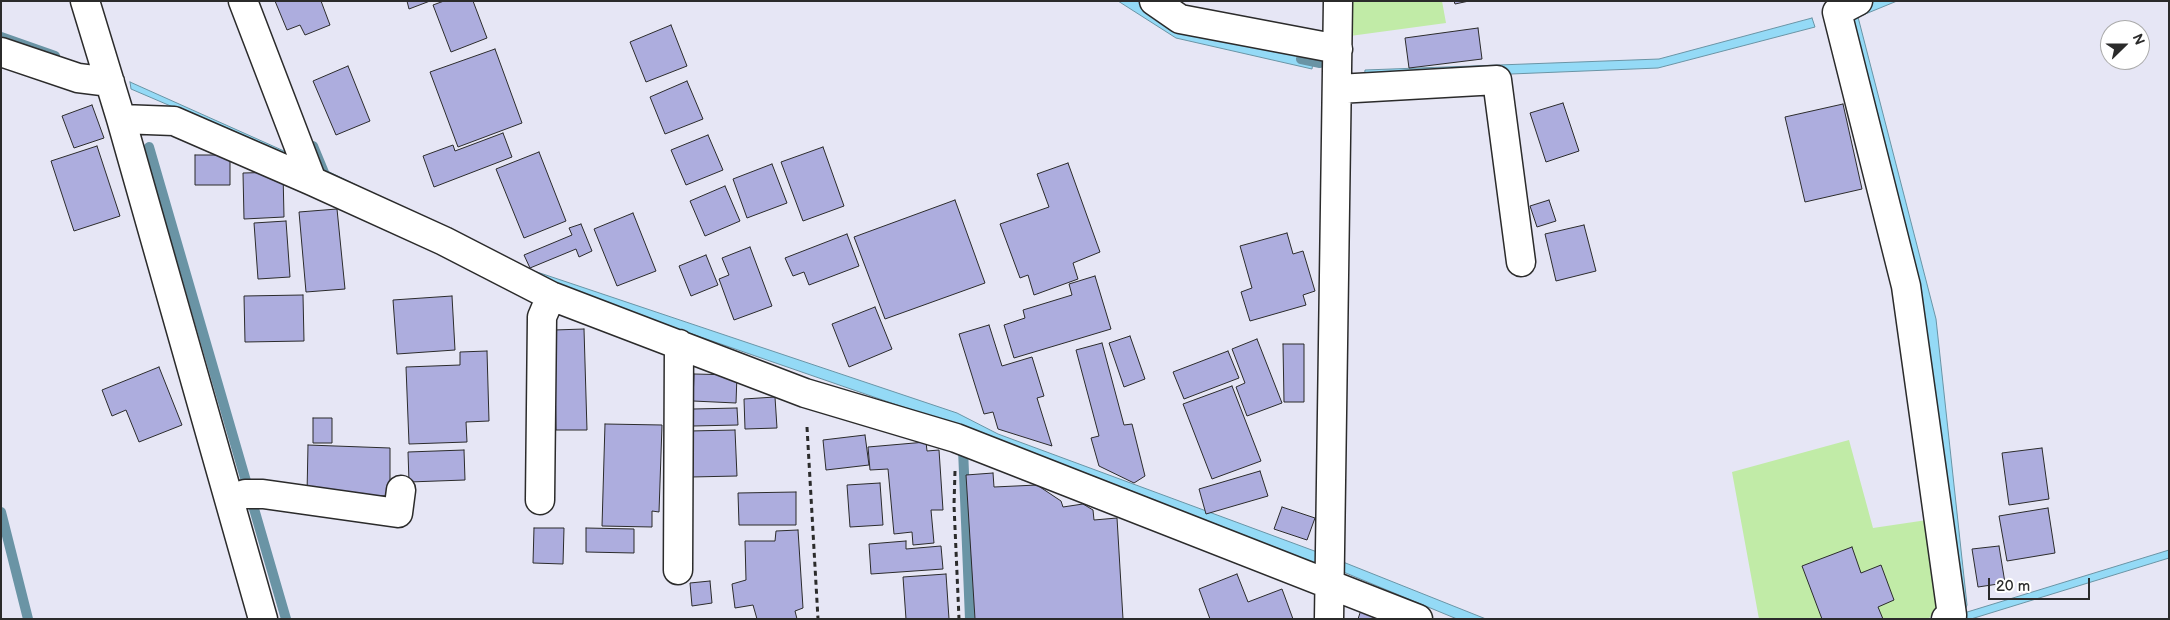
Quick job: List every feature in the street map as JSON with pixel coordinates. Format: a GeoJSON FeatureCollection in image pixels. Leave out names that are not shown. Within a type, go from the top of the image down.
{"type":"FeatureCollection","features":[{"type":"Feature","properties":{"kind":"street"},"geometry":{"type":"LineString","coordinates":[[85,1],[121,119],[245,496],[263,619]]}},
{"type":"Feature","properties":{"kind":"street"},"geometry":{"type":"LineString","coordinates":[[243,1],[311,177]]}},
{"type":"Feature","properties":{"kind":"street"},"geometry":{"type":"LineString","coordinates":[[1154,1],[1180,19],[1338,49]]}},
{"type":"Feature","properties":{"kind":"street"},"geometry":{"type":"LineString","coordinates":[[1329,619],[1338,1]]}},
{"type":"Feature","properties":{"kind":"street"},"geometry":{"type":"LineString","coordinates":[[1858,1],[1837,12],[1906,286],[1952,615],[1946,619]]}},
{"type":"Feature","properties":{"kind":"street"},"geometry":{"type":"LineString","coordinates":[[1,52],[78,78],[110,82]]}},
{"type":"Feature","properties":{"kind":"street"},"geometry":{"type":"LineString","coordinates":[[1338,89],[1497,80],[1521,262]]}},
{"type":"Feature","properties":{"kind":"street"},"geometry":{"type":"LineString","coordinates":[[121,119],[174,121],[311,177],[551,296],[805,393],[956,438],[1418,619]]}},
{"type":"Feature","properties":{"kind":"street"},"geometry":{"type":"LineString","coordinates":[[540,500],[542,317],[551,296]]}},
{"type":"Feature","properties":{"kind":"street"},"geometry":{"type":"LineString","coordinates":[[678,570],[679,344]]}},
{"type":"Feature","properties":{"kind":"street"},"geometry":{"type":"LineString","coordinates":[[245,496],[398,513],[401,490]]}},
{"type":"Feature","properties":{"kind":"path"},"geometry":{"type":"LineString","coordinates":[[805,393],[818,619]]}},
{"type":"Feature","properties":{"kind":"path"},"geometry":{"type":"LineString","coordinates":[[956,438],[954,505],[959,619]]}},
{"type":"Feature","properties":{"kind":"green space"},"geometry":{"type":"Polygon","coordinates":[[[1350,1],[1442,1],[1446,23],[1350,36],[1350,1]]]}},
{"type":"Feature","properties":{"kind":"green space"},"geometry":{"type":"Polygon","coordinates":[[[1849,440],[1873,528],[1927,520],[1940,607],[1928,619],[1759,619],[1732,472],[1849,440]]]}},
{"type":"Feature","properties":{"kind":"water"},"geometry":{"type":"Polygon","coordinates":[[[1118,1],[1140,1],[1181,27],[1314,56],[1312,69],[1176,38],[1118,1]]]}},
{"type":"Feature","properties":{"kind":"water"},"geometry":{"type":"Polygon","coordinates":[[[1873,1],[1897,1],[1858,17],[1936,319],[1967,605],[1964,613],[2169,550],[2169,558],[1971,619],[1952,619],[1846,12],[1873,1]]]}},
{"type":"Feature","properties":{"kind":"water"},"geometry":{"type":"Polygon","coordinates":[[[1812,18],[1815,27],[1658,68],[1364,80],[1365,70],[1659,59],[1812,18]]]}},
{"type":"Feature","properties":{"kind":"water"},"geometry":{"type":"Polygon","coordinates":[[[130,82],[313,164],[531,270],[957,413],[998,434],[1328,556],[1486,619],[1457,619],[1341,571],[1326,568],[952,424],[530,278],[180,110],[131,89],[130,82]]]}},
{"type":"Feature","properties":{"kind":"building"},"geometry":{"type":"Polygon","coordinates":[[[275,1],[321,1],[330,25],[305,35],[300,25],[287,30],[275,1]]]}},
{"type":"Feature","properties":{"kind":"building"},"geometry":{"type":"Polygon","coordinates":[[[407,1],[430,1],[409,9],[407,1]]]}},
{"type":"Feature","properties":{"kind":"building"},"geometry":{"type":"Polygon","coordinates":[[[444,1],[473,1],[487,38],[451,52],[433,5],[444,1]]]}},
{"type":"Feature","properties":{"kind":"building"},"geometry":{"type":"Polygon","coordinates":[[[1454,1],[1469,1],[1455,4],[1454,1]]]}},
{"type":"Feature","properties":{"kind":"building"},"geometry":{"type":"Polygon","coordinates":[[[671,25],[687,66],[646,82],[630,42],[671,25]]]}},
{"type":"Feature","properties":{"kind":"building"},"geometry":{"type":"Polygon","coordinates":[[[1478,28],[1482,59],[1409,68],[1405,38],[1478,28]]]}},
{"type":"Feature","properties":{"kind":"building"},"geometry":{"type":"Polygon","coordinates":[[[495,49],[522,123],[458,147],[430,72],[495,49]]]}},
{"type":"Feature","properties":{"kind":"building"},"geometry":{"type":"Polygon","coordinates":[[[348,66],[370,121],[336,135],[313,81],[348,66]]]}},
{"type":"Feature","properties":{"kind":"building"},"geometry":{"type":"Polygon","coordinates":[[[687,81],[703,119],[665,134],[650,97],[687,81]]]}},
{"type":"Feature","properties":{"kind":"building"},"geometry":{"type":"Polygon","coordinates":[[[1563,103],[1579,151],[1546,162],[1530,113],[1563,103]]]}},
{"type":"Feature","properties":{"kind":"building"},"geometry":{"type":"Polygon","coordinates":[[[1843,104],[1862,189],[1805,202],[1785,117],[1843,104]]]}},
{"type":"Feature","properties":{"kind":"building"},"geometry":{"type":"Polygon","coordinates":[[[92,105],[104,138],[74,148],[62,116],[92,105]]]}},
{"type":"Feature","properties":{"kind":"building"},"geometry":{"type":"Polygon","coordinates":[[[503,133],[512,157],[434,187],[423,156],[453,145],[455,151],[503,133]]]}},
{"type":"Feature","properties":{"kind":"building"},"geometry":{"type":"Polygon","coordinates":[[[708,135],[723,170],[686,185],[671,150],[708,135]]]}},
{"type":"Feature","properties":{"kind":"building"},"geometry":{"type":"Polygon","coordinates":[[[97,146],[120,216],[74,231],[51,161],[97,146]]]}},
{"type":"Feature","properties":{"kind":"building"},"geometry":{"type":"Polygon","coordinates":[[[823,147],[844,206],[803,221],[781,162],[823,147]]]}},
{"type":"Feature","properties":{"kind":"building"},"geometry":{"type":"Polygon","coordinates":[[[539,152],[566,221],[524,238],[496,169],[539,152]]]}},
{"type":"Feature","properties":{"kind":"building"},"geometry":{"type":"Polygon","coordinates":[[[195,155],[230,155],[230,185],[195,185],[195,155]]]}},
{"type":"Feature","properties":{"kind":"building"},"geometry":{"type":"Polygon","coordinates":[[[1068,163],[1100,252],[1073,263],[1078,279],[1034,295],[1028,275],[1020,278],[1000,224],[1049,207],[1037,174],[1068,163]]]}},
{"type":"Feature","properties":{"kind":"building"},"geometry":{"type":"Polygon","coordinates":[[[772,164],[787,203],[747,218],[733,179],[772,164]]]}},
{"type":"Feature","properties":{"kind":"building"},"geometry":{"type":"Polygon","coordinates":[[[283,172],[284,217],[244,219],[243,173],[283,172]]]}},
{"type":"Feature","properties":{"kind":"building"},"geometry":{"type":"Polygon","coordinates":[[[725,186],[740,221],[705,236],[690,201],[725,186]]]}},
{"type":"Feature","properties":{"kind":"building"},"geometry":{"type":"Polygon","coordinates":[[[955,200],[985,283],[885,319],[854,237],[955,200]]]}},
{"type":"Feature","properties":{"kind":"building"},"geometry":{"type":"Polygon","coordinates":[[[1549,200],[1556,221],[1537,227],[1530,206],[1549,200]]]}},
{"type":"Feature","properties":{"kind":"building"},"geometry":{"type":"Polygon","coordinates":[[[337,209],[345,289],[306,292],[299,212],[337,209]]]}},
{"type":"Feature","properties":{"kind":"building"},"geometry":{"type":"Polygon","coordinates":[[[633,213],[656,271],[617,286],[594,229],[633,213]]]}},
{"type":"Feature","properties":{"kind":"building"},"geometry":{"type":"Polygon","coordinates":[[[286,221],[290,277],[258,279],[254,223],[286,221]]]}},
{"type":"Feature","properties":{"kind":"building"},"geometry":{"type":"Polygon","coordinates":[[[581,224],[592,251],[579,257],[576,249],[530,268],[524,255],[572,235],[569,228],[581,224]]]}},
{"type":"Feature","properties":{"kind":"building"},"geometry":{"type":"Polygon","coordinates":[[[1584,225],[1596,271],[1556,281],[1545,234],[1584,225]]]}},
{"type":"Feature","properties":{"kind":"building"},"geometry":{"type":"Polygon","coordinates":[[[1287,233],[1293,254],[1303,251],[1315,291],[1303,295],[1306,305],[1250,321],[1241,292],[1252,288],[1240,246],[1287,233]]]}},
{"type":"Feature","properties":{"kind":"building"},"geometry":{"type":"Polygon","coordinates":[[[847,234],[859,266],[809,285],[804,272],[793,276],[785,258],[847,234]]]}},
{"type":"Feature","properties":{"kind":"building"},"geometry":{"type":"Polygon","coordinates":[[[750,247],[772,306],[734,320],[719,279],[729,275],[722,258],[750,247]]]}},
{"type":"Feature","properties":{"kind":"building"},"geometry":{"type":"Polygon","coordinates":[[[706,255],[718,285],[691,296],[679,266],[706,255]]]}},
{"type":"Feature","properties":{"kind":"building"},"geometry":{"type":"Polygon","coordinates":[[[1095,276],[1111,329],[1014,358],[1004,325],[1025,318],[1023,310],[1072,295],[1069,284],[1095,276]]]}},
{"type":"Feature","properties":{"kind":"building"},"geometry":{"type":"Polygon","coordinates":[[[303,295],[304,341],[245,342],[244,296],[303,295]]]}},
{"type":"Feature","properties":{"kind":"building"},"geometry":{"type":"Polygon","coordinates":[[[452,296],[455,350],[397,354],[393,300],[452,296]]]}},
{"type":"Feature","properties":{"kind":"building"},"geometry":{"type":"Polygon","coordinates":[[[875,307],[892,349],[849,367],[832,324],[875,307]]]}},
{"type":"Feature","properties":{"kind":"building"},"geometry":{"type":"Polygon","coordinates":[[[989,325],[1002,366],[1032,357],[1044,396],[1037,398],[1052,446],[998,429],[993,412],[984,414],[959,334],[989,325]]]}},
{"type":"Feature","properties":{"kind":"building"},"geometry":{"type":"Polygon","coordinates":[[[584,329],[587,430],[556,430],[554,330],[584,329]]]}},
{"type":"Feature","properties":{"kind":"building"},"geometry":{"type":"Polygon","coordinates":[[[1130,336],[1145,379],[1124,387],[1109,343],[1130,336]]]}},
{"type":"Feature","properties":{"kind":"building"},"geometry":{"type":"Polygon","coordinates":[[[1257,339],[1282,403],[1247,416],[1236,387],[1245,383],[1232,349],[1257,339]]]}},
{"type":"Feature","properties":{"kind":"building"},"geometry":{"type":"Polygon","coordinates":[[[1102,343],[1124,425],[1132,424],[1145,476],[1134,483],[1099,466],[1091,438],[1099,436],[1076,350],[1102,343]]]}},
{"type":"Feature","properties":{"kind":"building"},"geometry":{"type":"Polygon","coordinates":[[[1283,344],[1304,344],[1304,402],[1284,402],[1283,344]]]}},
{"type":"Feature","properties":{"kind":"building"},"geometry":{"type":"Polygon","coordinates":[[[487,351],[489,421],[466,422],[467,442],[409,444],[406,367],[460,365],[460,352],[487,351]]]}},
{"type":"Feature","properties":{"kind":"building"},"geometry":{"type":"Polygon","coordinates":[[[1228,351],[1239,378],[1184,399],[1173,372],[1228,351]]]}},
{"type":"Feature","properties":{"kind":"building"},"geometry":{"type":"Polygon","coordinates":[[[159,367],[182,425],[139,442],[126,410],[112,416],[102,390],[159,367]]]}},
{"type":"Feature","properties":{"kind":"building"},"geometry":{"type":"Polygon","coordinates":[[[694,374],[737,375],[736,403],[693,401],[694,374]]]}},
{"type":"Feature","properties":{"kind":"building"},"geometry":{"type":"Polygon","coordinates":[[[1232,386],[1261,461],[1212,479],[1183,404],[1232,386]]]}},
{"type":"Feature","properties":{"kind":"building"},"geometry":{"type":"Polygon","coordinates":[[[775,397],[777,428],[745,429],[744,399],[775,397]]]}},
{"type":"Feature","properties":{"kind":"building"},"geometry":{"type":"Polygon","coordinates":[[[737,408],[738,425],[693,426],[693,409],[737,408]]]}},
{"type":"Feature","properties":{"kind":"building"},"geometry":{"type":"Polygon","coordinates":[[[313,418],[332,418],[332,443],[313,443],[313,418]]]}},
{"type":"Feature","properties":{"kind":"building"},"geometry":{"type":"Polygon","coordinates":[[[605,424],[662,425],[659,512],[652,511],[652,527],[602,526],[605,424]]]}},
{"type":"Feature","properties":{"kind":"building"},"geometry":{"type":"Polygon","coordinates":[[[735,430],[737,476],[691,477],[690,431],[735,430]]]}},
{"type":"Feature","properties":{"kind":"building"},"geometry":{"type":"Polygon","coordinates":[[[865,435],[869,465],[826,470],[823,440],[865,435]]]}},
{"type":"Feature","properties":{"kind":"building"},"geometry":{"type":"Polygon","coordinates":[[[926,442],[927,451],[939,450],[943,510],[931,510],[934,543],[913,545],[912,532],[894,534],[888,469],[870,470],[868,447],[926,442]]]}},
{"type":"Feature","properties":{"kind":"building"},"geometry":{"type":"Polygon","coordinates":[[[308,445],[390,448],[390,496],[307,494],[308,445]]]}},
{"type":"Feature","properties":{"kind":"building"},"geometry":{"type":"Polygon","coordinates":[[[2042,448],[2049,499],[2009,505],[2002,453],[2042,448]]]}},
{"type":"Feature","properties":{"kind":"building"},"geometry":{"type":"Polygon","coordinates":[[[464,450],[465,480],[409,482],[408,452],[464,450]]]}},
{"type":"Feature","properties":{"kind":"building"},"geometry":{"type":"Polygon","coordinates":[[[1260,471],[1268,496],[1206,514],[1199,489],[1260,471]]]}},
{"type":"Feature","properties":{"kind":"building"},"geometry":{"type":"Polygon","coordinates":[[[993,473],[994,487],[1037,485],[1061,501],[1063,507],[1083,504],[1093,510],[1094,520],[1117,518],[1123,619],[975,619],[966,475],[993,473]]]}},
{"type":"Feature","properties":{"kind":"building"},"geometry":{"type":"Polygon","coordinates":[[[880,483],[883,525],[850,527],[847,485],[880,483]]]}},
{"type":"Feature","properties":{"kind":"building"},"geometry":{"type":"Polygon","coordinates":[[[796,492],[796,525],[739,525],[738,493],[796,492]]]}},
{"type":"Feature","properties":{"kind":"building"},"geometry":{"type":"Polygon","coordinates":[[[1282,507],[1315,518],[1307,540],[1274,529],[1282,507]]]}},
{"type":"Feature","properties":{"kind":"building"},"geometry":{"type":"Polygon","coordinates":[[[2048,508],[2055,553],[2007,561],[1999,516],[2048,508]]]}},
{"type":"Feature","properties":{"kind":"building"},"geometry":{"type":"Polygon","coordinates":[[[534,528],[564,528],[563,564],[533,563],[534,528]]]}},
{"type":"Feature","properties":{"kind":"building"},"geometry":{"type":"Polygon","coordinates":[[[586,528],[634,529],[634,553],[586,552],[586,528]]]}},
{"type":"Feature","properties":{"kind":"building"},"geometry":{"type":"Polygon","coordinates":[[[798,530],[803,608],[795,611],[797,619],[757,619],[753,605],[735,608],[732,584],[746,580],[745,541],[775,541],[776,531],[798,530]]]}},
{"type":"Feature","properties":{"kind":"building"},"geometry":{"type":"Polygon","coordinates":[[[906,541],[906,549],[941,546],[943,569],[871,574],[869,544],[906,541]]]}},
{"type":"Feature","properties":{"kind":"building"},"geometry":{"type":"Polygon","coordinates":[[[1999,546],[2005,583],[1978,587],[1972,549],[1999,546]]]}},
{"type":"Feature","properties":{"kind":"building"},"geometry":{"type":"Polygon","coordinates":[[[1852,547],[1861,573],[1881,565],[1894,600],[1878,607],[1883,619],[1822,619],[1802,566],[1852,547]]]}},
{"type":"Feature","properties":{"kind":"building"},"geometry":{"type":"Polygon","coordinates":[[[946,574],[949,619],[906,619],[903,577],[946,574]]]}},
{"type":"Feature","properties":{"kind":"building"},"geometry":{"type":"Polygon","coordinates":[[[1237,574],[1248,602],[1282,589],[1293,619],[1210,619],[1199,589],[1237,574]]]}},
{"type":"Feature","properties":{"kind":"building"},"geometry":{"type":"Polygon","coordinates":[[[710,581],[712,603],[692,606],[690,583],[710,581]]]}},
{"type":"Feature","properties":{"kind":"building"},"geometry":{"type":"Polygon","coordinates":[[[1364,601],[1404,619],[1358,619],[1364,601]]]}},
{"type":"Feature","properties":{"kind":"waterway"},"geometry":{"type":"LineString","coordinates":[[1,37],[55,56]]}},
{"type":"Feature","properties":{"kind":"waterway"},"geometry":{"type":"LineString","coordinates":[[1301,59],[1320,63]]}},
{"type":"Feature","properties":{"kind":"waterway"},"geometry":{"type":"LineString","coordinates":[[313,146],[325,175]]}},
{"type":"Feature","properties":{"kind":"waterway"},"geometry":{"type":"LineString","coordinates":[[149,147],[286,619]]}},
{"type":"Feature","properties":{"kind":"waterway"},"geometry":{"type":"LineString","coordinates":[[963,449],[970,619]]}},
{"type":"Feature","properties":{"kind":"waterway"},"geometry":{"type":"LineString","coordinates":[[1,512],[28,619]]}}]}
